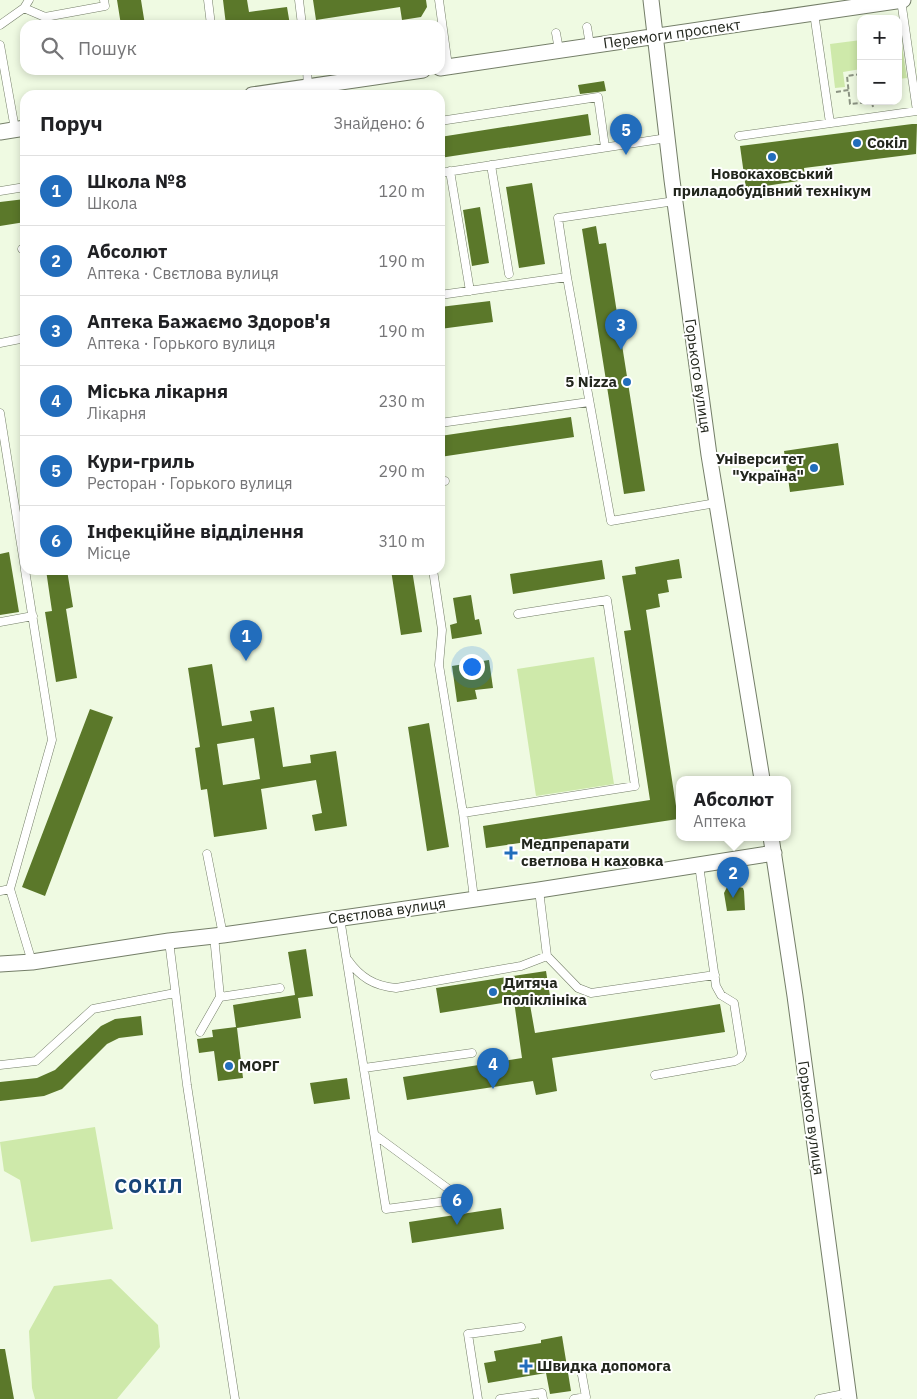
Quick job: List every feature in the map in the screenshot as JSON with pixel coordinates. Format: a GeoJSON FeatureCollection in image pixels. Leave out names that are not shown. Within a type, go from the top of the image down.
{"type":"FeatureCollection","features":[{"type":"Feature","properties":{"kind":"street","name":"Горького вулиця"},"geometry":{"type":"LineString","coordinates":[[651,0],[675,201],[716,503],[762,776]]}},
{"type":"Feature","properties":{"kind":"street","name":"Перемоги проспект"},"geometry":{"type":"LineString","coordinates":[[445,67],[897,0]]}},
{"type":"Feature","properties":{"kind":"street"},"geometry":{"type":"LineString","coordinates":[[288,90],[389,75]]}},
{"type":"Feature","properties":{"kind":"street","name":"Горького вулиця"},"geometry":{"type":"LineString","coordinates":[[772,841],[849,1396]]}},
{"type":"Feature","properties":{"kind":"street","name":"Свєтлова вулиця"},"geometry":{"type":"LineString","coordinates":[[0,964],[32,962],[168,941],[218,936],[539,890],[774,853]]}},
{"type":"Feature","properties":{"kind":"lane"},"geometry":{"type":"LineString","coordinates":[[0,25],[24,8],[29,0]]}},
{"type":"Feature","properties":{"kind":"lane"},"geometry":{"type":"LineString","coordinates":[[24,8],[45,16],[105,6],[104,0]]}},
{"type":"Feature","properties":{"kind":"lane"},"geometry":{"type":"LineString","coordinates":[[208,0],[210,20]]}},
{"type":"Feature","properties":{"kind":"lane"},"geometry":{"type":"LineString","coordinates":[[299,0],[301,20]]}},
{"type":"Feature","properties":{"kind":"lane"},"geometry":{"type":"LineString","coordinates":[[439,0],[440,20]]}},
{"type":"Feature","properties":{"kind":"lane"},"geometry":{"type":"LineString","coordinates":[[739,136],[917,111],[897,0]]}},
{"type":"Feature","properties":{"kind":"lane"},"geometry":{"type":"LineString","coordinates":[[814,13],[830,123]]}},
{"type":"Feature","properties":{"kind":"lane"},"geometry":{"type":"LineString","coordinates":[[587,27],[590,45]]}},
{"type":"Feature","properties":{"kind":"lane"},"geometry":{"type":"LineString","coordinates":[[556,33],[559,50]]}},
{"type":"Feature","properties":{"kind":"lane"},"geometry":{"type":"LineString","coordinates":[[0,45],[13,130]]}},
{"type":"Feature","properties":{"kind":"lane"},"geometry":{"type":"LineString","coordinates":[[307,75],[308,87]]}},
{"type":"Feature","properties":{"kind":"lane"},"geometry":{"type":"LineString","coordinates":[[445,120],[598,97],[605,147]]}},
{"type":"Feature","properties":{"kind":"lane"},"geometry":{"type":"LineString","coordinates":[[445,172],[667,138]]}},
{"type":"Feature","properties":{"kind":"lane"},"geometry":{"type":"LineString","coordinates":[[491,165],[509,274]]}},
{"type":"Feature","properties":{"kind":"lane"},"geometry":{"type":"LineString","coordinates":[[450,171],[470,291]]}},
{"type":"Feature","properties":{"kind":"lane"},"geometry":{"type":"LineString","coordinates":[[0,191],[20,188]]}},
{"type":"Feature","properties":{"kind":"lane"},"geometry":{"type":"LineString","coordinates":[[675,201],[558,218],[610,521],[716,503]]}},
{"type":"Feature","properties":{"kind":"lane"},"geometry":{"type":"LineString","coordinates":[[445,294],[567,277]]}},
{"type":"Feature","properties":{"kind":"lane"},"geometry":{"type":"LineString","coordinates":[[0,343],[20,339]]}},
{"type":"Feature","properties":{"kind":"lane"},"geometry":{"type":"LineString","coordinates":[[445,422],[589,402]]}},
{"type":"Feature","properties":{"kind":"lane"},"geometry":{"type":"LineString","coordinates":[[0,414],[20,539]]}},
{"type":"Feature","properties":{"kind":"lane"},"geometry":{"type":"LineString","coordinates":[[26,575],[52,740],[10,889],[32,962]]}},
{"type":"Feature","properties":{"kind":"lane"},"geometry":{"type":"LineString","coordinates":[[433,575],[442,630],[439,664],[463,813],[474,898]]}},
{"type":"Feature","properties":{"kind":"lane"},"geometry":{"type":"LineString","coordinates":[[463,813],[635,786],[607,600],[518,614]]}},
{"type":"Feature","properties":{"kind":"lane"},"geometry":{"type":"LineString","coordinates":[[0,622],[33,616]]}},
{"type":"Feature","properties":{"kind":"lane"},"geometry":{"type":"LineString","coordinates":[[200,1032],[220,997],[218,936],[207,854]]}},
{"type":"Feature","properties":{"kind":"lane"},"geometry":{"type":"LineString","coordinates":[[655,1075],[735,1061],[740,1058],[743,1050],[734,1003],[720,995],[716,986],[699,865]]}},
{"type":"Feature","properties":{"kind":"lane"},"geometry":{"type":"LineString","coordinates":[[0,891],[10,889]]}},
{"type":"Feature","properties":{"kind":"lane"},"geometry":{"type":"LineString","coordinates":[[539,890],[547,956],[578,988],[585,992],[592,993],[715,975]]}},
{"type":"Feature","properties":{"kind":"lane"},"geometry":{"type":"LineString","coordinates":[[340,918],[347,959],[374,1135],[386,1209],[462,1199],[374,1135]]}},
{"type":"Feature","properties":{"kind":"lane"},"geometry":{"type":"LineString","coordinates":[[168,941],[174,993],[235,1399]]}},
{"type":"Feature","properties":{"kind":"lane"},"geometry":{"type":"LineString","coordinates":[[347,959],[354,969],[366,979],[380,985],[396,988],[521,966],[547,956]]}},
{"type":"Feature","properties":{"kind":"lane"},"geometry":{"type":"LineString","coordinates":[[220,997],[280,988]]}},
{"type":"Feature","properties":{"kind":"lane"},"geometry":{"type":"LineString","coordinates":[[0,1065],[36,1061],[93,1009],[174,993]]}},
{"type":"Feature","properties":{"kind":"lane"},"geometry":{"type":"LineString","coordinates":[[364,1068],[472,1053]]}},
{"type":"Feature","properties":{"kind":"lane"},"geometry":{"type":"LineString","coordinates":[[478,1399],[468,1334],[521,1327]]}},
{"type":"Feature","properties":{"kind":"lane"},"geometry":{"type":"LineString","coordinates":[[574,1399],[586,1397],[582,1375]]}},
{"type":"Feature","properties":{"kind":"lane"},"geometry":{"type":"LineString","coordinates":[[500,1399],[542,1393],[543,1399]]}},
{"type":"Feature","properties":{"kind":"lane"},"geometry":{"type":"LineString","coordinates":[[820,1399],[849,1396]]}},
{"type":"Feature","properties":{"kind":"path"},"geometry":{"type":"LineString","coordinates":[[857,75],[847,76],[850,104],[857,103]]}},
{"type":"Feature","properties":{"kind":"path"},"geometry":{"type":"LineString","coordinates":[[826,93],[849,90]]}},
{"type":"Feature","properties":{"kind":"green space"},"geometry":{"type":"Polygon","coordinates":[[[857,41],[857,70],[843,72],[845,87],[835,88],[830,44],[857,41]]]}},
{"type":"Feature","properties":{"kind":"green space"},"geometry":{"type":"Polygon","coordinates":[[[902,47],[907,78],[902,79],[902,47]]]}},
{"type":"Feature","properties":{"kind":"green space"},"geometry":{"type":"Polygon","coordinates":[[[594,657],[614,784],[536,796],[517,669],[594,657]]]}},
{"type":"Feature","properties":{"kind":"green space"},"geometry":{"type":"Polygon","coordinates":[[[95,1127],[113,1229],[31,1242],[20,1180],[4,1171],[0,1142],[95,1127]]]}},
{"type":"Feature","properties":{"kind":"green space"},"geometry":{"type":"Polygon","coordinates":[[[111,1279],[158,1325],[160,1347],[117,1399],[35,1399],[32,1388],[29,1331],[54,1286],[111,1279]]]}},
{"type":"Feature","properties":{"kind":"building"},"geometry":{"type":"Polygon","coordinates":[[[117,0],[141,0],[144,20],[120,20],[117,0]]]}},
{"type":"Feature","properties":{"kind":"building"},"geometry":{"type":"Polygon","coordinates":[[[223,0],[247,0],[249,12],[287,7],[289,20],[225,20],[223,0]]]}},
{"type":"Feature","properties":{"kind":"building"},"geometry":{"type":"Polygon","coordinates":[[[313,0],[426,0],[427,7],[421,17],[402,20],[400,7],[316,20],[313,0]]]}},
{"type":"Feature","properties":{"kind":"building"},"geometry":{"type":"Polygon","coordinates":[[[604,81],[606,91],[580,94],[578,85],[604,81]]]}},
{"type":"Feature","properties":{"kind":"building"},"geometry":{"type":"Polygon","coordinates":[[[588,114],[591,135],[445,157],[445,136],[588,114]]]}},
{"type":"Feature","properties":{"kind":"building"},"geometry":{"type":"Polygon","coordinates":[[[917,124],[916,154],[804,168],[805,180],[746,189],[740,146],[917,124]]]}},
{"type":"Feature","properties":{"kind":"building"},"geometry":{"type":"Polygon","coordinates":[[[532,183],[545,264],[519,268],[506,187],[532,183]]]}},
{"type":"Feature","properties":{"kind":"building"},"geometry":{"type":"Polygon","coordinates":[[[20,200],[20,223],[0,226],[0,202],[20,200]]]}},
{"type":"Feature","properties":{"kind":"building"},"geometry":{"type":"Polygon","coordinates":[[[480,207],[489,263],[472,266],[463,210],[480,207]]]}},
{"type":"Feature","properties":{"kind":"building"},"geometry":{"type":"Polygon","coordinates":[[[596,226],[599,244],[606,243],[645,491],[624,494],[582,229],[596,226]]]}},
{"type":"Feature","properties":{"kind":"building"},"geometry":{"type":"Polygon","coordinates":[[[490,301],[493,322],[445,328],[445,306],[490,301]]]}},
{"type":"Feature","properties":{"kind":"building"},"geometry":{"type":"Polygon","coordinates":[[[571,417],[574,437],[445,456],[445,435],[571,417]]]}},
{"type":"Feature","properties":{"kind":"building","name":"Університет \"Україна\""},"geometry":{"type":"Polygon","coordinates":[[[838,443],[844,485],[790,492],[784,451],[838,443]]]}},
{"type":"Feature","properties":{"kind":"building"},"geometry":{"type":"Polygon","coordinates":[[[9,552],[19,612],[0,615],[0,554],[9,552]]]}},
{"type":"Feature","properties":{"kind":"building"},"geometry":{"type":"Polygon","coordinates":[[[679,559],[682,578],[667,580],[669,592],[658,594],[660,607],[646,610],[676,806],[676,819],[486,848],[483,826],[650,800],[624,631],[631,630],[622,576],[636,574],[635,567],[679,559]]]}},
{"type":"Feature","properties":{"kind":"building"},"geometry":{"type":"Polygon","coordinates":[[[602,560],[605,579],[513,594],[510,574],[602,560]]]}},
{"type":"Feature","properties":{"kind":"building"},"geometry":{"type":"Polygon","coordinates":[[[47,575],[68,575],[73,607],[66,609],[77,678],[56,682],[45,612],[52,611],[47,575]]]}},
{"type":"Feature","properties":{"kind":"building"},"geometry":{"type":"Polygon","coordinates":[[[392,575],[413,575],[422,632],[401,635],[392,575]]]}},
{"type":"Feature","properties":{"kind":"building"},"geometry":{"type":"Polygon","coordinates":[[[471,595],[475,620],[479,619],[482,634],[452,639],[450,625],[457,623],[453,598],[471,595]]]}},
{"type":"Feature","properties":{"kind":"building"},"geometry":{"type":"Polygon","coordinates":[[[489,660],[493,688],[475,690],[477,699],[457,702],[452,666],[489,660]]]}},
{"type":"Feature","properties":{"kind":"building"},"geometry":{"type":"Polygon","coordinates":[[[212,664],[222,726],[252,721],[250,711],[274,707],[283,767],[311,763],[310,755],[336,751],[347,826],[315,831],[312,815],[322,813],[316,780],[261,789],[267,829],[214,837],[207,789],[201,790],[195,748],[200,747],[188,668],[212,664]],[[254,738],[217,744],[223,785],[260,779],[254,738]]]}},
{"type":"Feature","properties":{"kind":"building"},"geometry":{"type":"Polygon","coordinates":[[[90,709],[113,717],[45,896],[22,887],[90,709]]]}},
{"type":"Feature","properties":{"kind":"building"},"geometry":{"type":"Polygon","coordinates":[[[429,723],[449,847],[427,851],[408,727],[429,723]]]}},
{"type":"Feature","properties":{"kind":"building"},"geometry":{"type":"Polygon","coordinates":[[[727,887],[734,890],[739,887],[743,888],[745,910],[727,911],[724,893],[727,887]]]}},
{"type":"Feature","properties":{"kind":"building"},"geometry":{"type":"Polygon","coordinates":[[[306,949],[313,996],[298,998],[301,1018],[237,1028],[243,1078],[218,1081],[214,1051],[199,1053],[197,1039],[213,1037],[212,1030],[236,1027],[233,1005],[295,995],[288,952],[306,949]]]}},
{"type":"Feature","properties":{"kind":"building"},"geometry":{"type":"Polygon","coordinates":[[[546,971],[550,996],[529,999],[535,1033],[720,1004],[725,1032],[552,1058],[557,1091],[536,1095],[533,1081],[407,1100],[403,1077],[522,1058],[514,1001],[440,1013],[436,988],[546,971]]]}},
{"type":"Feature","properties":{"kind":"building"},"geometry":{"type":"Polygon","coordinates":[[[141,1016],[143,1035],[119,1038],[107,1044],[62,1089],[44,1096],[0,1101],[0,1082],[37,1078],[55,1070],[101,1026],[115,1019],[141,1016]]]}},
{"type":"Feature","properties":{"kind":"building"},"geometry":{"type":"Polygon","coordinates":[[[347,1078],[350,1099],[314,1104],[310,1083],[347,1078]]]}},
{"type":"Feature","properties":{"kind":"building"},"geometry":{"type":"Polygon","coordinates":[[[501,1208],[504,1229],[412,1243],[409,1222],[501,1208]]]}},
{"type":"Feature","properties":{"kind":"building","name":"Швидка допомога"},"geometry":{"type":"Polygon","coordinates":[[[562,1336],[571,1391],[550,1394],[546,1373],[488,1383],[484,1363],[496,1361],[494,1351],[541,1343],[541,1340],[562,1336]]]}},
{"type":"Feature","properties":{"kind":"building"},"geometry":{"type":"Polygon","coordinates":[[[0,1349],[5,1349],[14,1399],[0,1399],[0,1349]]]}},
{"type":"Feature","properties":{"kind":"place","name":"Сокіл"},"geometry":{"type":"Point","coordinates":[857,143]}},
{"type":"Feature","properties":{"kind":"place","name":"Кури-гриль"},"geometry":{"type":"Point","coordinates":[626,155]}},
{"type":"Feature","properties":{"kind":"place","name":"Новокаховський приладобудівний технікум"},"geometry":{"type":"Point","coordinates":[772,157]}},
{"type":"Feature","properties":{"kind":"place","name":"Аптека Бажаємо Здоров'я"},"geometry":{"type":"Point","coordinates":[621,350]}},
{"type":"Feature","properties":{"kind":"place","name":"5 Nizza"},"geometry":{"type":"Point","coordinates":[627,382]}},
{"type":"Feature","properties":{"kind":"place","name":"Університет \"Україна\""},"geometry":{"type":"Point","coordinates":[814,468]}},
{"type":"Feature","properties":{"kind":"place","name":"Школа №8"},"geometry":{"type":"Point","coordinates":[246,661]}},
{"type":"Feature","properties":{"kind":"place","name":"Медпрепарати светлова н каховка"},"geometry":{"type":"Point","coordinates":[511,853]}},
{"type":"Feature","properties":{"kind":"place","name":"Абсолют"},"geometry":{"type":"Point","coordinates":[733,898]}},
{"type":"Feature","properties":{"kind":"place","name":"Дитяча поліклініка"},"geometry":{"type":"Point","coordinates":[493,992]}},
{"type":"Feature","properties":{"kind":"place","name":"МОРГ"},"geometry":{"type":"Point","coordinates":[229,1066]}},
{"type":"Feature","properties":{"kind":"place","name":"Міська лікарня"},"geometry":{"type":"Point","coordinates":[493,1089]}},
{"type":"Feature","properties":{"kind":"place","name":"Інфекційне відділення"},"geometry":{"type":"Point","coordinates":[457,1225]}},
{"type":"Feature","properties":{"kind":"place","name":"Швидка допомога"},"geometry":{"type":"Point","coordinates":[526,1366]}},
{"type":"Feature","properties":{"kind":"district","name":"СОКІЛ"},"geometry":{"type":"Point","coordinates":[149,1186]}}]}
